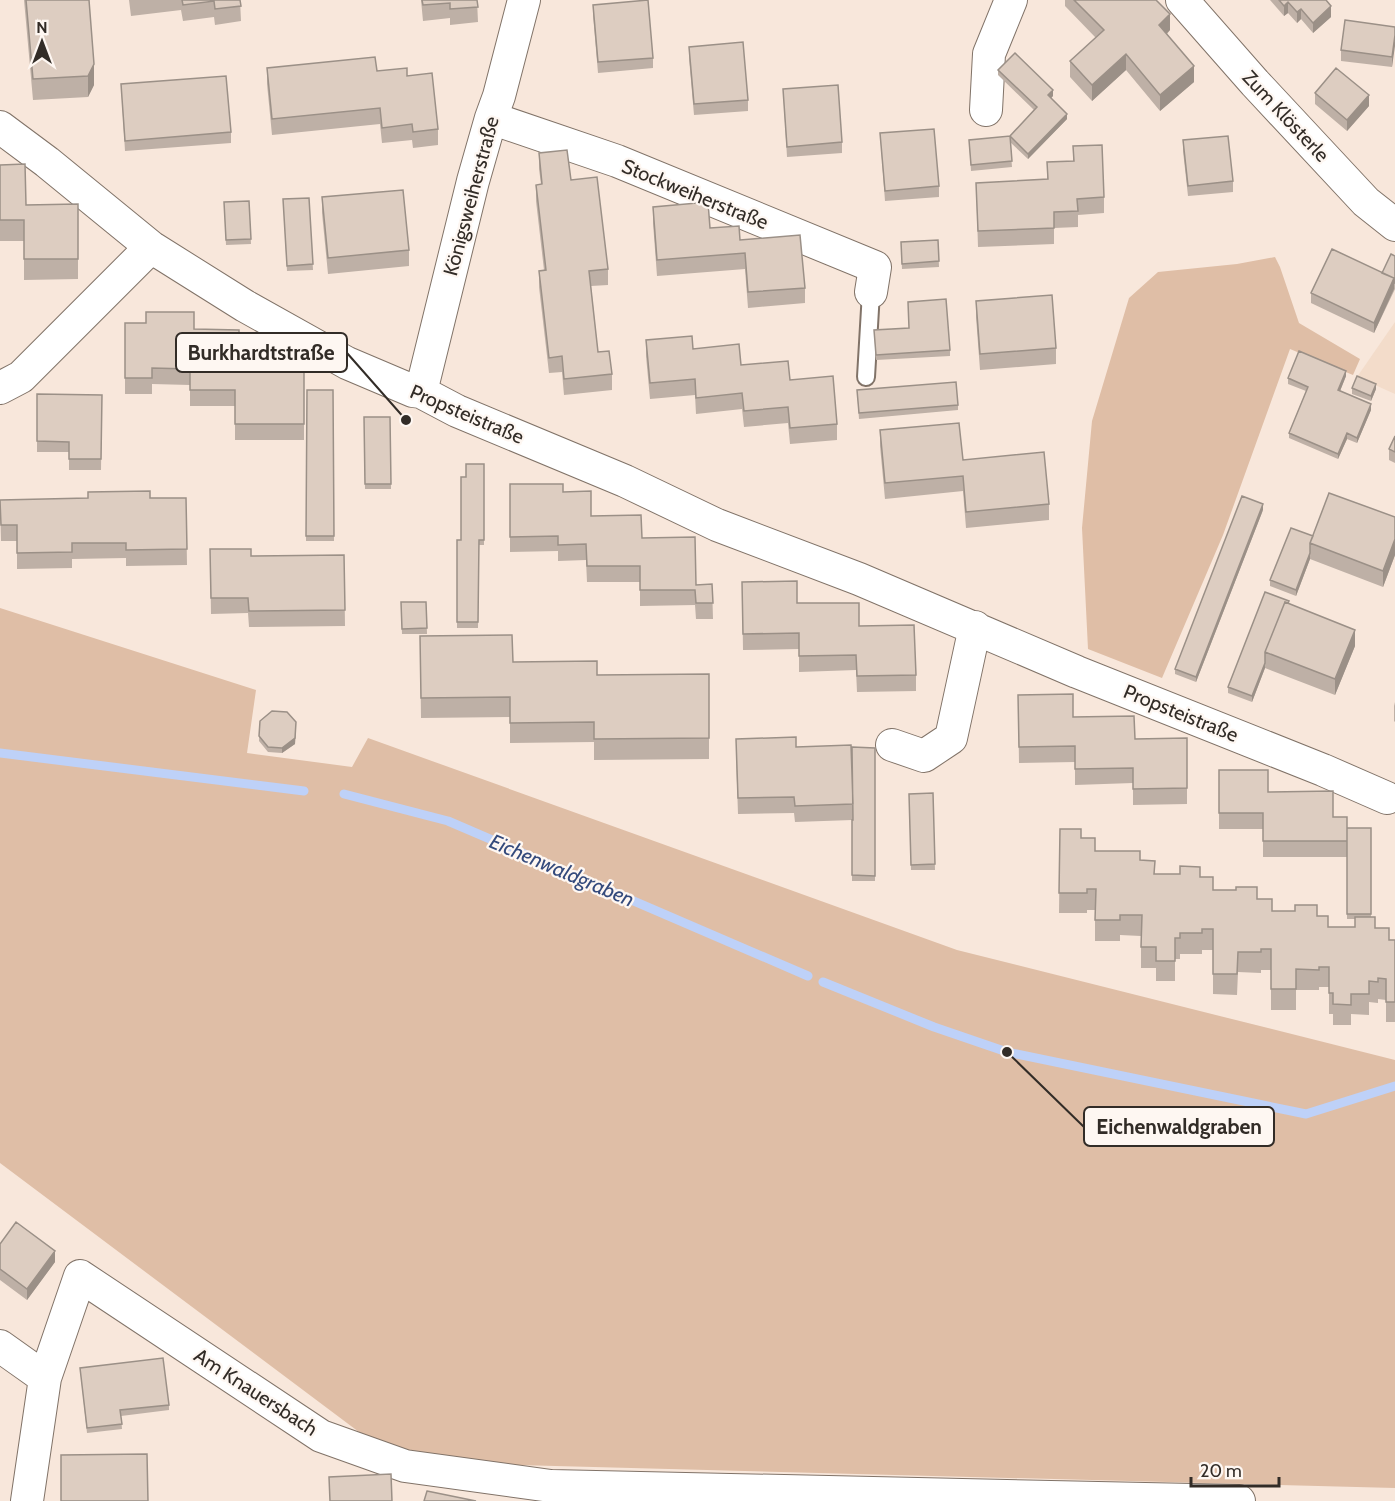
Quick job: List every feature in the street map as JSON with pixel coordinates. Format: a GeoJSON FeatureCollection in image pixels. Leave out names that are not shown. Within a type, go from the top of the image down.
{"type":"FeatureCollection","features":[{"type":"Feature","properties":{"kind":"street","name":"Königsweiherstraße"},"geometry":{"type":"LineString","coordinates":[[421,392],[473,181],[490,118],[499,96],[524,0]]}},
{"type":"Feature","properties":{"kind":"street"},"geometry":{"type":"LineString","coordinates":[[986,110],[989,54],[1011,0]]}},
{"type":"Feature","properties":{"kind":"street","name":"Zum Klösterle"},"geometry":{"type":"LineString","coordinates":[[1182,0],[1255,83],[1366,202],[1395,225]]}},
{"type":"Feature","properties":{"kind":"street","name":"Stockweiherstraße"},"geometry":{"type":"LineString","coordinates":[[490,118],[617,161],[875,267],[871,292]]}},
{"type":"Feature","properties":{"kind":"street","name":"Propsteistraße"},"geometry":{"type":"LineString","coordinates":[[0,127],[47,162],[151,247],[244,306],[346,363],[412,391],[421,392],[457,411],[625,482],[717,525],[859,579],[1077,672],[1323,770],[1387,798]]}},
{"type":"Feature","properties":{"kind":"street"},"geometry":{"type":"LineString","coordinates":[[0,387],[21,377],[151,247]]}},
{"type":"Feature","properties":{"kind":"street"},"geometry":{"type":"LineString","coordinates":[[892,745],[924,756],[951,738],[975,627]]}},
{"type":"Feature","properties":{"kind":"street","name":"Am Knauersbach"},"geometry":{"type":"LineString","coordinates":[[45,1378],[80,1276],[321,1436],[405,1466],[551,1494],[1239,1501]]}},
{"type":"Feature","properties":{"kind":"street"},"geometry":{"type":"LineString","coordinates":[[0,1346],[45,1378],[27,1501]]}},
{"type":"Feature","properties":{"kind":"lane"},"geometry":{"type":"LineString","coordinates":[[866,377],[871,292]]}},
{"type":"Feature","properties":{"kind":"shaded area"},"geometry":{"type":"Polygon","coordinates":[[[1275,257],[1299,323],[1360,359],[1353,375],[1290,349],[1223,535],[1162,678],[1088,649],[1082,528],[1092,421],[1129,298],[1158,272],[1237,264],[1275,257]]]}},
{"type":"Feature","properties":{"kind":"shaded area"},"geometry":{"type":"Polygon","coordinates":[[[1395,322],[1395,394],[1357,377],[1395,322]]]}},
{"type":"Feature","properties":{"kind":"shaded area"},"geometry":{"type":"Polygon","coordinates":[[[0,608],[256,690],[247,753],[352,767],[368,738],[957,950],[1395,1060],[1395,1488],[399,1462],[0,1163],[0,608]]]}},
{"type":"Feature","properties":{"kind":"building"},"geometry":{"type":"Polygon","coordinates":[[[26,0],[89,0],[94,64],[88,76],[33,79],[26,0]]]}},
{"type":"Feature","properties":{"kind":"building"},"geometry":{"type":"Polygon","coordinates":[[[182,0],[240,0],[241,6],[215,9],[214,1],[183,5],[182,0]]]}},
{"type":"Feature","properties":{"kind":"building"},"geometry":{"type":"Polygon","coordinates":[[[422,0],[477,0],[478,7],[450,9],[450,3],[423,5],[422,0]]]}},
{"type":"Feature","properties":{"kind":"building"},"geometry":{"type":"Polygon","coordinates":[[[648,0],[653,58],[598,62],[593,5],[648,0]]]}},
{"type":"Feature","properties":{"kind":"building"},"geometry":{"type":"Polygon","coordinates":[[[1074,0],[1156,0],[1170,14],[1159,25],[1194,66],[1160,95],[1126,54],[1092,85],[1070,61],[1104,30],[1074,0]]]}},
{"type":"Feature","properties":{"kind":"building"},"geometry":{"type":"Polygon","coordinates":[[[1279,0],[1326,0],[1331,6],[1313,23],[1301,9],[1297,12],[1288,2],[1284,6],[1279,0]]]}},
{"type":"Feature","properties":{"kind":"building"},"geometry":{"type":"Polygon","coordinates":[[[1345,20],[1395,27],[1392,57],[1341,50],[1345,20]]]}},
{"type":"Feature","properties":{"kind":"building"},"geometry":{"type":"Polygon","coordinates":[[[743,42],[748,100],[694,104],[689,47],[743,42]]]}},
{"type":"Feature","properties":{"kind":"building"},"geometry":{"type":"Polygon","coordinates":[[[1015,53],[1053,90],[1048,95],[1067,114],[1028,154],[1010,136],[1037,107],[998,70],[1015,53]]]}},
{"type":"Feature","properties":{"kind":"building"},"geometry":{"type":"Polygon","coordinates":[[[375,57],[377,71],[407,68],[407,76],[432,73],[438,129],[413,132],[412,124],[382,128],[380,108],[272,119],[267,68],[375,57]]]}},
{"type":"Feature","properties":{"kind":"building"},"geometry":{"type":"Polygon","coordinates":[[[1336,68],[1369,95],[1347,120],[1315,93],[1336,68]]]}},
{"type":"Feature","properties":{"kind":"building"},"geometry":{"type":"Polygon","coordinates":[[[226,76],[231,132],[125,141],[121,84],[226,76]]]}},
{"type":"Feature","properties":{"kind":"building"},"geometry":{"type":"Polygon","coordinates":[[[838,85],[842,142],[787,147],[783,89],[838,85]]]}},
{"type":"Feature","properties":{"kind":"building"},"geometry":{"type":"Polygon","coordinates":[[[934,129],[939,186],[885,191],[880,133],[934,129]]]}},
{"type":"Feature","properties":{"kind":"building"},"geometry":{"type":"Polygon","coordinates":[[[1010,136],[1012,161],[971,165],[969,140],[1010,136]]]}},
{"type":"Feature","properties":{"kind":"building"},"geometry":{"type":"Polygon","coordinates":[[[1228,136],[1233,181],[1188,186],[1183,140],[1228,136]]]}},
{"type":"Feature","properties":{"kind":"building"},"geometry":{"type":"Polygon","coordinates":[[[1102,145],[1104,197],[1077,199],[1078,211],[1054,212],[1054,228],[978,231],[976,183],[1048,179],[1047,162],[1074,161],[1073,146],[1102,145]]]}},
{"type":"Feature","properties":{"kind":"building"},"geometry":{"type":"Polygon","coordinates":[[[567,150],[571,180],[597,177],[608,269],[589,271],[598,352],[609,351],[612,374],[564,379],[562,356],[549,358],[539,271],[546,270],[536,185],[542,184],[539,153],[567,150]]]}},
{"type":"Feature","properties":{"kind":"building"},"geometry":{"type":"Polygon","coordinates":[[[25,164],[26,205],[78,204],[78,259],[24,259],[24,220],[0,220],[0,165],[25,164]]]}},
{"type":"Feature","properties":{"kind":"building"},"geometry":{"type":"Polygon","coordinates":[[[403,190],[409,250],[328,258],[322,197],[403,190]]]}},
{"type":"Feature","properties":{"kind":"building"},"geometry":{"type":"Polygon","coordinates":[[[309,198],[313,264],[287,266],[283,199],[309,198]]]}},
{"type":"Feature","properties":{"kind":"building"},"geometry":{"type":"Polygon","coordinates":[[[249,201],[251,239],[226,240],[224,202],[249,201]]]}},
{"type":"Feature","properties":{"kind":"building"},"geometry":{"type":"Polygon","coordinates":[[[708,202],[710,228],[739,226],[740,240],[800,235],[805,288],[748,292],[745,253],[657,260],[653,207],[708,202]]]}},
{"type":"Feature","properties":{"kind":"building"},"geometry":{"type":"Polygon","coordinates":[[[938,240],[939,261],[902,264],[901,242],[938,240]]]}},
{"type":"Feature","properties":{"kind":"building"},"geometry":{"type":"Polygon","coordinates":[[[1332,249],[1394,278],[1374,323],[1311,293],[1332,249]]]}},
{"type":"Feature","properties":{"kind":"building"},"geometry":{"type":"Polygon","coordinates":[[[1391,254],[1395,256],[1395,284],[1394,278],[1382,273],[1391,254]]]}},
{"type":"Feature","properties":{"kind":"building"},"geometry":{"type":"Polygon","coordinates":[[[1052,295],[1056,348],[980,354],[976,301],[1052,295]]]}},
{"type":"Feature","properties":{"kind":"building"},"geometry":{"type":"Polygon","coordinates":[[[946,299],[950,350],[876,355],[874,330],[909,328],[908,302],[946,299]]]}},
{"type":"Feature","properties":{"kind":"building"},"geometry":{"type":"Polygon","coordinates":[[[146,312],[194,312],[194,329],[239,330],[239,367],[304,367],[304,424],[235,424],[235,390],[190,390],[190,369],[152,368],[152,378],[125,378],[125,323],[146,323],[146,312]]]}},
{"type":"Feature","properties":{"kind":"building"},"geometry":{"type":"Polygon","coordinates":[[[692,336],[693,349],[739,344],[741,365],[788,361],[790,380],[833,376],[837,424],[790,428],[788,407],[744,411],[742,393],[696,398],[695,379],[650,383],[646,340],[692,336]]]}},
{"type":"Feature","properties":{"kind":"building"},"geometry":{"type":"Polygon","coordinates":[[[1299,351],[1346,371],[1338,390],[1371,404],[1357,438],[1347,433],[1338,454],[1289,433],[1308,387],[1288,378],[1299,351]]]}},
{"type":"Feature","properties":{"kind":"building"},"geometry":{"type":"Polygon","coordinates":[[[1357,376],[1376,384],[1371,396],[1352,388],[1357,376]]]}},
{"type":"Feature","properties":{"kind":"building"},"geometry":{"type":"Polygon","coordinates":[[[956,382],[958,405],[859,413],[857,390],[956,382]]]}},
{"type":"Feature","properties":{"kind":"building"},"geometry":{"type":"Polygon","coordinates":[[[307,390],[333,390],[334,536],[306,536],[307,390]]]}},
{"type":"Feature","properties":{"kind":"building"},"geometry":{"type":"Polygon","coordinates":[[[37,394],[102,395],[101,459],[69,459],[69,442],[37,441],[37,394]]]}},
{"type":"Feature","properties":{"kind":"building"},"geometry":{"type":"Polygon","coordinates":[[[364,417],[390,417],[391,484],[365,484],[364,417]]]}},
{"type":"Feature","properties":{"kind":"building"},"geometry":{"type":"Polygon","coordinates":[[[959,423],[963,460],[1044,452],[1049,504],[966,512],[963,476],[885,483],[880,430],[959,423]]]}},
{"type":"Feature","properties":{"kind":"building"},"geometry":{"type":"Polygon","coordinates":[[[1395,436],[1395,452],[1389,449],[1395,436]]]}},
{"type":"Feature","properties":{"kind":"building"},"geometry":{"type":"Polygon","coordinates":[[[466,464],[484,464],[484,540],[479,540],[478,622],[457,622],[457,540],[461,540],[461,477],[466,477],[466,464]]]}},
{"type":"Feature","properties":{"kind":"building"},"geometry":{"type":"Polygon","coordinates":[[[510,484],[563,484],[563,492],[591,491],[591,516],[641,515],[642,538],[695,537],[696,585],[712,584],[713,603],[696,603],[695,590],[640,590],[640,566],[587,566],[586,544],[558,545],[558,536],[510,537],[510,484]]]}},
{"type":"Feature","properties":{"kind":"building"},"geometry":{"type":"Polygon","coordinates":[[[150,491],[150,498],[186,498],[187,549],[126,550],[126,543],[72,543],[72,552],[17,553],[17,525],[1,525],[0,500],[88,498],[88,492],[150,491]]]}},
{"type":"Feature","properties":{"kind":"building"},"geometry":{"type":"Polygon","coordinates":[[[1329,493],[1395,517],[1395,539],[1383,571],[1310,543],[1329,493]]]}},
{"type":"Feature","properties":{"kind":"building"},"geometry":{"type":"Polygon","coordinates":[[[1242,496],[1263,504],[1196,677],[1175,669],[1242,496]]]}},
{"type":"Feature","properties":{"kind":"building"},"geometry":{"type":"Polygon","coordinates":[[[1291,528],[1313,536],[1310,553],[1296,590],[1270,580],[1291,528]]]}},
{"type":"Feature","properties":{"kind":"building"},"geometry":{"type":"Polygon","coordinates":[[[210,549],[251,549],[251,556],[344,555],[345,610],[249,611],[248,598],[211,598],[210,549]]]}},
{"type":"Feature","properties":{"kind":"building"},"geometry":{"type":"Polygon","coordinates":[[[797,581],[797,603],[859,603],[859,626],[914,625],[916,675],[857,676],[856,655],[799,656],[799,633],[743,634],[742,582],[797,581]]]}},
{"type":"Feature","properties":{"kind":"building"},"geometry":{"type":"Polygon","coordinates":[[[1265,592],[1289,601],[1285,602],[1265,652],[1265,663],[1252,696],[1228,687],[1265,592]]]}},
{"type":"Feature","properties":{"kind":"building"},"geometry":{"type":"Polygon","coordinates":[[[401,602],[426,602],[427,628],[402,629],[401,602]]]}},
{"type":"Feature","properties":{"kind":"building"},"geometry":{"type":"Polygon","coordinates":[[[1285,602],[1355,630],[1335,679],[1265,652],[1285,602]]]}},
{"type":"Feature","properties":{"kind":"building"},"geometry":{"type":"Polygon","coordinates":[[[512,635],[513,662],[597,661],[597,675],[709,674],[709,738],[594,739],[594,722],[510,723],[510,697],[421,698],[420,636],[512,635]]]}},
{"type":"Feature","properties":{"kind":"building"},"geometry":{"type":"Polygon","coordinates":[[[1073,694],[1073,717],[1134,716],[1135,739],[1187,738],[1187,788],[1133,789],[1133,768],[1075,769],[1075,746],[1019,747],[1018,695],[1073,694]]]}},
{"type":"Feature","properties":{"kind":"building"},"geometry":{"type":"Polygon","coordinates":[[[272,711],[287,712],[296,722],[295,738],[282,748],[268,747],[259,736],[260,721],[272,711]]]}},
{"type":"Feature","properties":{"kind":"building"},"geometry":{"type":"Polygon","coordinates":[[[796,737],[796,747],[851,745],[853,804],[795,806],[794,797],[738,798],[736,739],[796,737]]]}},
{"type":"Feature","properties":{"kind":"building"},"geometry":{"type":"Polygon","coordinates":[[[852,747],[875,748],[875,876],[852,875],[852,747]]]}},
{"type":"Feature","properties":{"kind":"building"},"geometry":{"type":"Polygon","coordinates":[[[1219,770],[1268,770],[1268,792],[1333,791],[1333,817],[1347,817],[1347,841],[1263,841],[1263,813],[1219,813],[1219,770]]]}},
{"type":"Feature","properties":{"kind":"building"},"geometry":{"type":"Polygon","coordinates":[[[933,793],[935,864],[911,865],[909,794],[933,793]]]}},
{"type":"Feature","properties":{"kind":"building"},"geometry":{"type":"Polygon","coordinates":[[[1347,828],[1371,828],[1371,914],[1347,914],[1347,828]]]}},
{"type":"Feature","properties":{"kind":"building"},"geometry":{"type":"Polygon","coordinates":[[[1060,829],[1081,829],[1081,838],[1095,838],[1095,851],[1140,851],[1140,860],[1155,861],[1154,874],[1180,874],[1180,866],[1200,867],[1200,877],[1213,877],[1213,890],[1257,887],[1257,899],[1272,899],[1272,911],[1295,911],[1295,905],[1317,905],[1317,916],[1328,916],[1328,927],[1355,927],[1355,917],[1375,917],[1375,928],[1389,928],[1389,940],[1395,940],[1395,1002],[1386,1002],[1386,979],[1378,978],[1378,982],[1369,981],[1369,994],[1351,994],[1351,1005],[1333,1004],[1333,993],[1329,993],[1329,967],[1319,967],[1319,970],[1296,969],[1296,989],[1271,989],[1271,949],[1261,949],[1261,952],[1238,952],[1237,974],[1213,974],[1213,929],[1202,929],[1202,933],[1180,933],[1180,938],[1175,938],[1175,961],[1156,961],[1156,947],[1141,947],[1142,915],[1120,915],[1120,920],[1095,920],[1096,889],[1087,889],[1087,893],[1059,893],[1060,829]]]}},
{"type":"Feature","properties":{"kind":"building"},"geometry":{"type":"Polygon","coordinates":[[[16,1222],[55,1251],[27,1289],[0,1269],[0,1244],[16,1222]]]}},
{"type":"Feature","properties":{"kind":"building"},"geometry":{"type":"Polygon","coordinates":[[[163,1358],[169,1405],[120,1410],[122,1424],[87,1428],[80,1368],[163,1358]]]}},
{"type":"Feature","properties":{"kind":"building"},"geometry":{"type":"Polygon","coordinates":[[[147,1454],[148,1501],[61,1501],[61,1455],[147,1454]]]}},
{"type":"Feature","properties":{"kind":"building"},"geometry":{"type":"Polygon","coordinates":[[[391,1474],[392,1501],[330,1501],[329,1477],[391,1474]]]}},
{"type":"Feature","properties":{"kind":"building"},"geometry":{"type":"Polygon","coordinates":[[[427,1491],[476,1501],[424,1501],[427,1491]]]}},
{"type":"Feature","properties":{"kind":"waterway","name":"Eichenwaldgraben"},"geometry":{"type":"LineString","coordinates":[[0,753],[304,791]]}},
{"type":"Feature","properties":{"kind":"waterway","name":"Eichenwaldgraben"},"geometry":{"type":"LineString","coordinates":[[344,794],[448,821],[808,976]]}},
{"type":"Feature","properties":{"kind":"waterway","name":"Eichenwaldgraben"},"geometry":{"type":"LineString","coordinates":[[823,982],[934,1027],[1007,1052],[1306,1114],[1395,1086]]}},
{"type":"Feature","properties":{"kind":"place","name":"Burkhardtstraße"},"geometry":{"type":"Point","coordinates":[406,420]}},
{"type":"Feature","properties":{"kind":"place","name":"Eichenwaldgraben"},"geometry":{"type":"Point","coordinates":[1007,1052]}}]}
